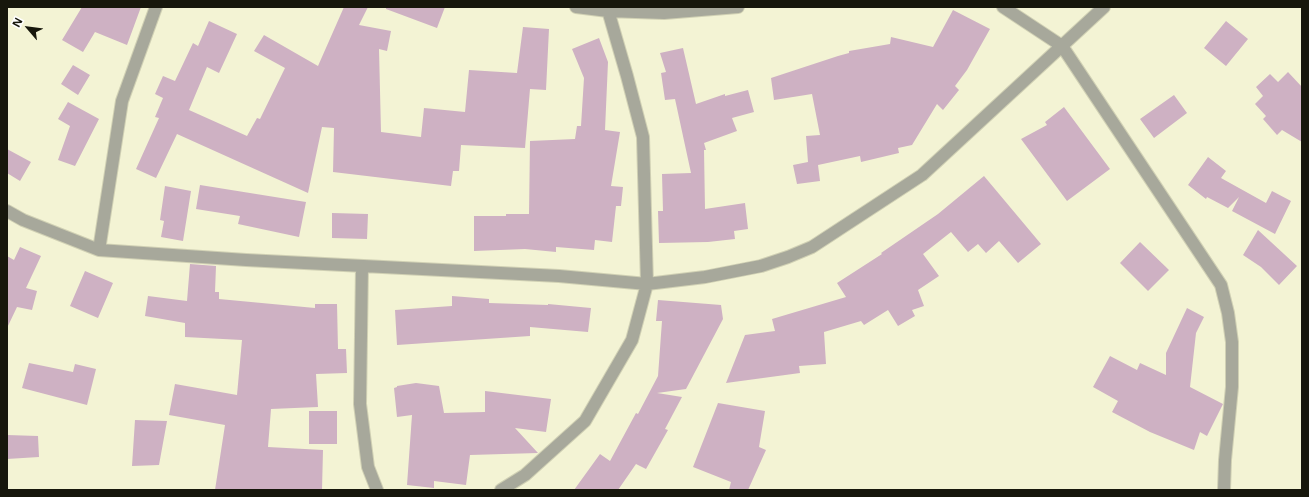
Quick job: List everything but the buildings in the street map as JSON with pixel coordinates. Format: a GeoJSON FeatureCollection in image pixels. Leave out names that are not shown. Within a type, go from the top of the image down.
{"type":"FeatureCollection","features":[{"type":"Feature","properties":{"kind":"street"},"geometry":{"type":"LineString","coordinates":[[99,250],[122,101],[156,7]]}},
{"type":"Feature","properties":{"kind":"street"},"geometry":{"type":"LineString","coordinates":[[576,7],[664,13],[738,7]]}},
{"type":"Feature","properties":{"kind":"street"},"geometry":{"type":"LineString","coordinates":[[1003,7],[1062,46],[1221,285],[1228,313],[1232,342],[1232,387],[1225,460],[1224,490]]}},
{"type":"Feature","properties":{"kind":"street"},"geometry":{"type":"LineString","coordinates":[[7,211],[23,220],[99,250],[559,276],[647,284],[705,277],[761,266],[812,247],[922,175],[1104,7]]}},
{"type":"Feature","properties":{"kind":"street"},"geometry":{"type":"LineString","coordinates":[[501,490],[525,475],[585,421],[632,340],[647,284],[643,137],[628,76],[607,9]]}},
{"type":"Feature","properties":{"kind":"street"},"geometry":{"type":"LineString","coordinates":[[362,266],[360,404],[368,467],[377,490]]}}]}
